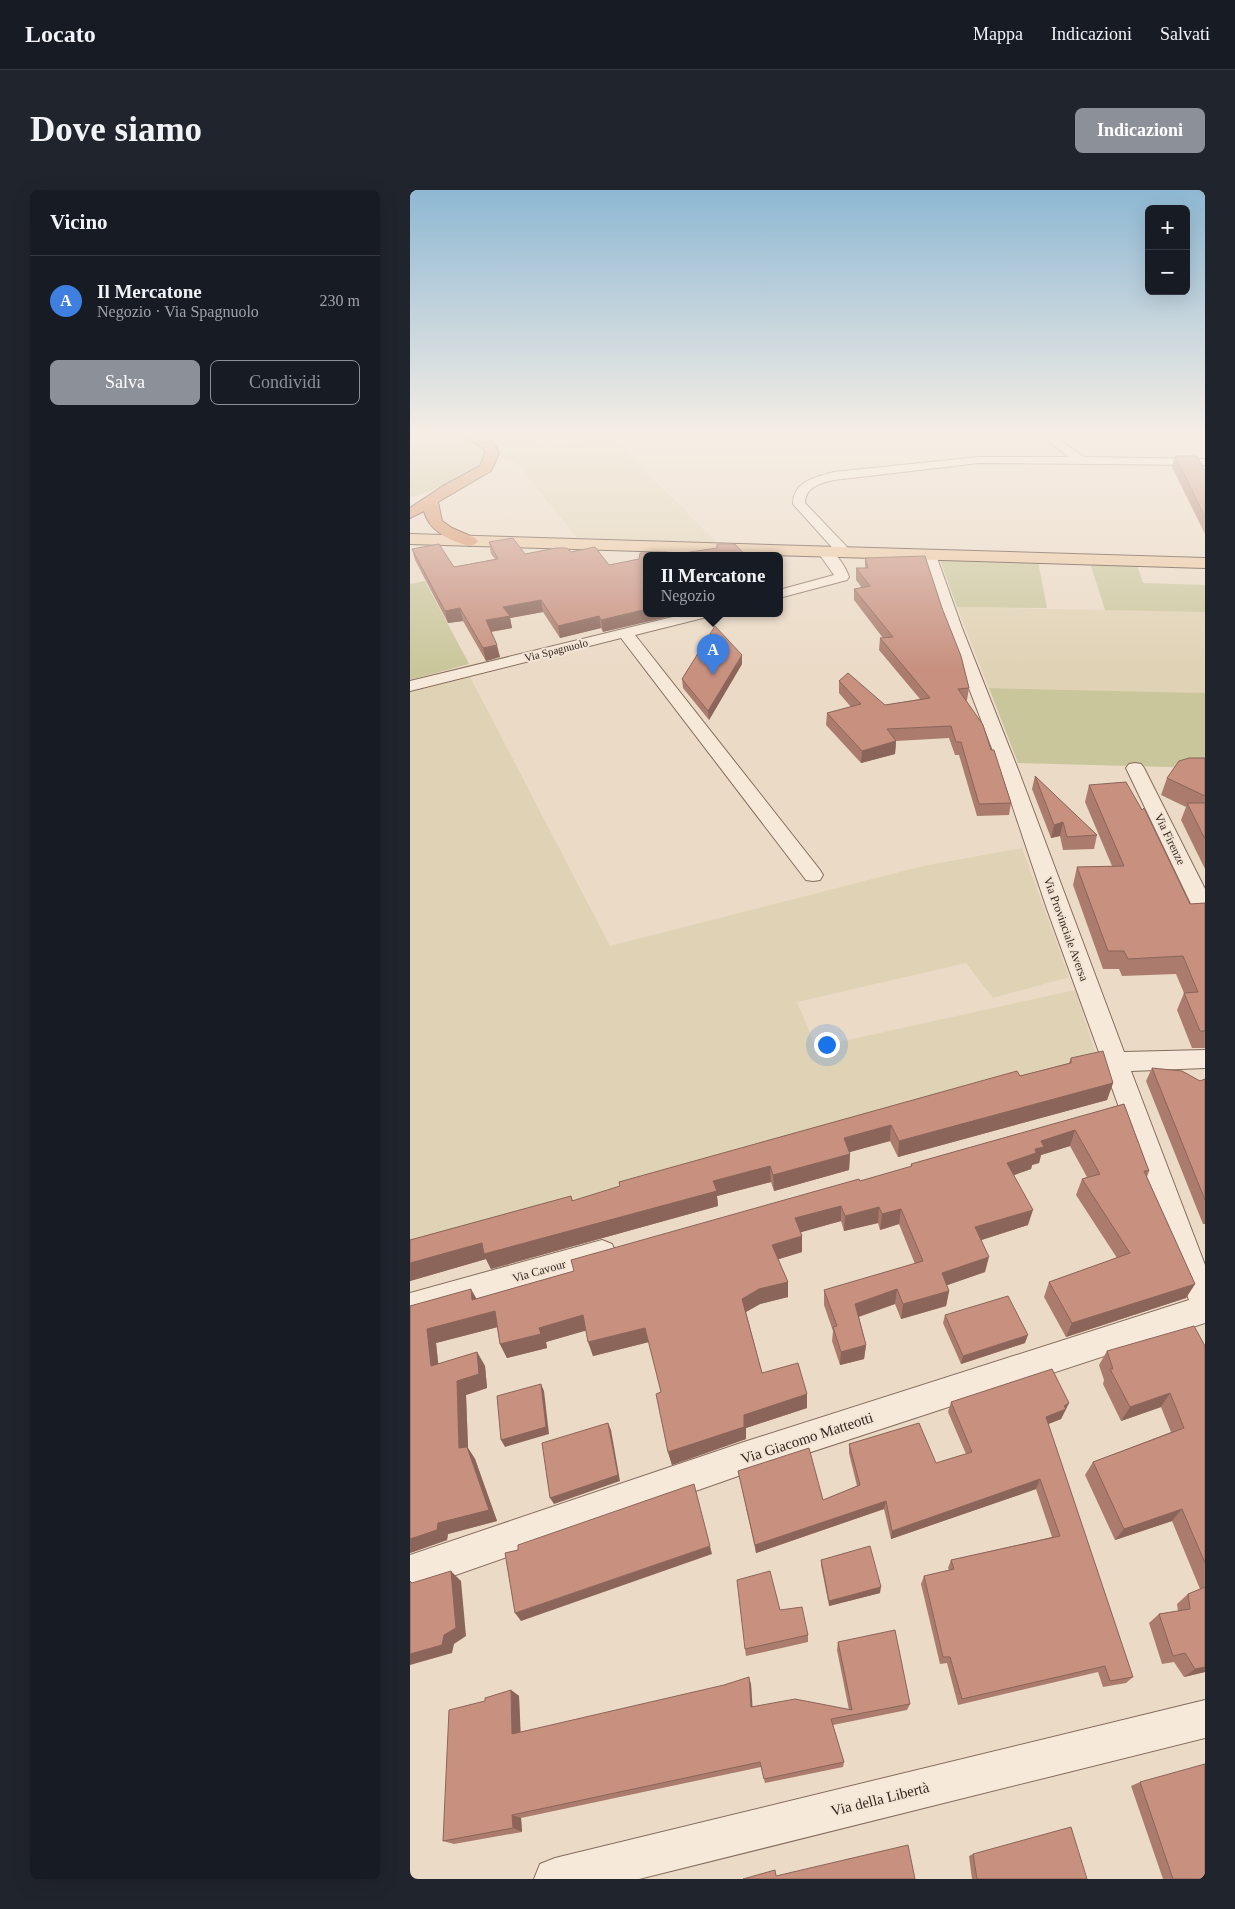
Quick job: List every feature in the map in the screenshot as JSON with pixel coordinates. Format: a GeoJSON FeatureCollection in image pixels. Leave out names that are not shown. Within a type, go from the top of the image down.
{"type":"FeatureCollection","features":[{"type":"Feature","properties":{"kind":"highway"},"geometry":{"type":"LineString","coordinates":[[430,512],[438,525],[470,541]]}},
{"type":"Feature","properties":{"kind":"main road"},"geometry":{"type":"LineString","coordinates":[[410,539],[1205,563]]}},
{"type":"Feature","properties":{"kind":"street"},"geometry":{"type":"LineString","coordinates":[[806,512],[843,552]]}},
{"type":"Feature","properties":{"kind":"street"},"geometry":{"type":"LineString","coordinates":[[783,593],[842,578],[840,570],[824,551]]}},
{"type":"Feature","properties":{"kind":"street","name":"Via Provinciale Aversa"},"geometry":{"type":"LineString","coordinates":[[929,555],[954,628],[1010,772],[1058,909],[1115,1062],[1122,1108],[1195,1248],[1205,1303]]}},
{"type":"Feature","properties":{"kind":"street","name":"Via Spagnuolo"},"geometry":{"type":"LineString","coordinates":[[410,686],[690,617]]}},
{"type":"Feature","properties":{"kind":"street"},"geometry":{"type":"LineString","coordinates":[[625,633],[813,875]]}},
{"type":"Feature","properties":{"kind":"street","name":"Via Firenze"},"geometry":{"type":"LineString","coordinates":[[1135,768],[1205,910]]}},
{"type":"Feature","properties":{"kind":"street"},"geometry":{"type":"LineString","coordinates":[[1115,1062],[1205,1059]]}},
{"type":"Feature","properties":{"kind":"street","name":"Via Cavour"},"geometry":{"type":"LineString","coordinates":[[410,1307],[622,1248]]}},
{"type":"Feature","properties":{"kind":"street","name":"Via Giacomo Matteotti"},"geometry":{"type":"LineString","coordinates":[[410,1573],[744,1458],[1205,1309]]}},
{"type":"Feature","properties":{"kind":"street","name":"Via della Libertà"},"geometry":{"type":"LineString","coordinates":[[555,1879],[1205,1719]]}},
{"type":"Feature","properties":{"kind":"shaded area"},"geometry":{"type":"Polygon","coordinates":[[[556,512],[686,512],[718,544],[577,538],[556,512]]]}},
{"type":"Feature","properties":{"kind":"shaded area"},"geometry":{"type":"Polygon","coordinates":[[[940,560],[1038,561],[1047,608],[957,607],[940,560]]]}},
{"type":"Feature","properties":{"kind":"shaded area"},"geometry":{"type":"Polygon","coordinates":[[[1090,563],[1137,565],[1143,583],[1205,585],[1205,612],[1105,610],[1090,563]]]}},
{"type":"Feature","properties":{"kind":"shaded area"},"geometry":{"type":"Polygon","coordinates":[[[425,581],[469,664],[410,680],[410,584],[425,581]]]}},
{"type":"Feature","properties":{"kind":"shaded area"},"geometry":{"type":"Polygon","coordinates":[[[957,607],[1205,612],[1205,693],[989,688],[957,607]]]}},
{"type":"Feature","properties":{"kind":"shaded area"},"geometry":{"type":"Polygon","coordinates":[[[470,677],[610,946],[923,866],[1022,848],[1069,977],[993,998],[966,963],[797,1002],[816,1047],[1075,990],[1098,1061],[410,1255],[410,692],[470,677]]]}},
{"type":"Feature","properties":{"kind":"shaded area"},"geometry":{"type":"Polygon","coordinates":[[[989,688],[1205,693],[1205,768],[1018,763],[989,688]]]}},
{"type":"Feature","properties":{"kind":"building"},"geometry":{"type":"Polygon","coordinates":[[[513,538],[525,554],[556,548],[567,548],[571,552],[595,547],[609,565],[639,559],[640,553],[643,553],[643,610],[601,620],[599,616],[558,626],[541,600],[503,607],[510,616],[486,620],[497,645],[483,648],[460,608],[445,611],[412,549],[439,544],[454,567],[498,559],[489,542],[513,538]]]}},
{"type":"Feature","properties":{"kind":"building"},"geometry":{"type":"Polygon","coordinates":[[[717,544],[735,544],[742,552],[690,552],[717,548],[717,544]]]}},
{"type":"Feature","properties":{"kind":"building"},"geometry":{"type":"Polygon","coordinates":[[[925,556],[942,608],[961,656],[969,688],[958,689],[983,725],[991,750],[994,750],[1011,803],[979,804],[961,742],[956,742],[951,726],[887,729],[896,741],[862,751],[827,713],[861,704],[839,681],[848,673],[885,705],[930,698],[880,638],[893,637],[854,589],[870,586],[856,568],[868,568],[865,558],[925,556]]]}},
{"type":"Feature","properties":{"kind":"building"},"geometry":{"type":"Polygon","coordinates":[[[715,626],[742,655],[708,711],[682,679],[715,626]]]}},
{"type":"Feature","properties":{"kind":"building"},"geometry":{"type":"Polygon","coordinates":[[[1189,758],[1205,758],[1205,796],[1167,778],[1179,761],[1189,758]]]}},
{"type":"Feature","properties":{"kind":"building"},"geometry":{"type":"Polygon","coordinates":[[[1035,776],[1097,835],[1067,837],[1063,822],[1054,825],[1035,776]]]}},
{"type":"Feature","properties":{"kind":"building"},"geometry":{"type":"Polygon","coordinates":[[[1126,782],[1142,810],[1144,808],[1190,904],[1205,903],[1205,1031],[1200,1031],[1184,993],[1198,992],[1183,956],[1128,959],[1124,951],[1108,951],[1077,867],[1124,866],[1089,785],[1126,782]]]}},
{"type":"Feature","properties":{"kind":"building"},"geometry":{"type":"Polygon","coordinates":[[[1187,803],[1205,803],[1205,839],[1187,803]]]}},
{"type":"Feature","properties":{"kind":"building"},"geometry":{"type":"Polygon","coordinates":[[[1103,1051],[1113,1083],[899,1141],[891,1125],[844,1138],[850,1154],[773,1175],[770,1166],[713,1181],[717,1191],[484,1254],[482,1243],[410,1263],[410,1240],[571,1196],[572,1201],[620,1186],[619,1182],[1017,1071],[1020,1076],[1071,1063],[1071,1058],[1103,1051]]]}},
{"type":"Feature","properties":{"kind":"building"},"geometry":{"type":"Polygon","coordinates":[[[1152,1068],[1182,1071],[1200,1081],[1205,1079],[1205,1200],[1152,1068]]]}},
{"type":"Feature","properties":{"kind":"building"},"geometry":{"type":"Polygon","coordinates":[[[1124,1104],[1149,1171],[1144,1171],[1195,1284],[1072,1323],[1049,1282],[1130,1253],[1082,1179],[1100,1174],[1075,1130],[1041,1141],[1044,1147],[1035,1149],[1036,1153],[1007,1163],[1033,1210],[975,1227],[989,1257],[942,1273],[949,1291],[903,1304],[897,1289],[855,1304],[866,1345],[841,1352],[833,1327],[837,1326],[824,1290],[923,1261],[901,1209],[882,1214],[879,1207],[845,1216],[841,1206],[795,1218],[802,1236],[772,1245],[788,1282],[759,1289],[742,1299],[762,1373],[798,1363],[807,1394],[744,1415],[744,1427],[668,1452],[656,1394],[661,1392],[645,1328],[588,1342],[583,1315],[539,1328],[541,1334],[500,1344],[495,1311],[427,1329],[431,1366],[477,1352],[479,1374],[457,1381],[459,1448],[467,1447],[489,1510],[438,1523],[437,1530],[410,1539],[410,1306],[471,1289],[472,1300],[574,1271],[571,1260],[859,1179],[860,1181],[912,1166],[911,1164],[1124,1104]]]}},
{"type":"Feature","properties":{"kind":"building"},"geometry":{"type":"Polygon","coordinates":[[[1008,1296],[1028,1335],[963,1356],[945,1315],[1008,1296]]]}},
{"type":"Feature","properties":{"kind":"building"},"geometry":{"type":"Polygon","coordinates":[[[1194,1326],[1205,1346],[1205,1563],[1182,1509],[1124,1529],[1093,1462],[1184,1428],[1170,1393],[1130,1407],[1110,1369],[1113,1369],[1107,1351],[1194,1326]]]}},
{"type":"Feature","properties":{"kind":"building"},"geometry":{"type":"Polygon","coordinates":[[[1052,1369],[1069,1403],[1064,1406],[1066,1409],[1046,1417],[1133,1677],[1110,1681],[1105,1666],[962,1699],[950,1657],[943,1657],[924,1576],[954,1569],[951,1560],[1060,1536],[1040,1479],[892,1531],[886,1501],[755,1545],[738,1471],[809,1448],[823,1500],[860,1485],[849,1444],[919,1423],[936,1463],[972,1452],[951,1402],[1052,1369]]]}},
{"type":"Feature","properties":{"kind":"building"},"geometry":{"type":"Polygon","coordinates":[[[541,1384],[546,1427],[501,1440],[497,1396],[541,1384]]]}},
{"type":"Feature","properties":{"kind":"building"},"geometry":{"type":"Polygon","coordinates":[[[608,1423],[618,1475],[550,1498],[542,1443],[608,1423]]]}},
{"type":"Feature","properties":{"kind":"building"},"geometry":{"type":"Polygon","coordinates":[[[694,1484],[710,1546],[515,1613],[505,1553],[518,1550],[518,1545],[694,1484]]]}},
{"type":"Feature","properties":{"kind":"building"},"geometry":{"type":"Polygon","coordinates":[[[870,1546],[881,1587],[829,1601],[821,1560],[870,1546]]]}},
{"type":"Feature","properties":{"kind":"building"},"geometry":{"type":"Polygon","coordinates":[[[451,1571],[456,1628],[444,1635],[442,1645],[410,1654],[410,1581],[412,1583],[451,1571]]]}},
{"type":"Feature","properties":{"kind":"building"},"geometry":{"type":"Polygon","coordinates":[[[770,1571],[780,1610],[802,1607],[808,1635],[745,1649],[737,1580],[770,1571]]]}},
{"type":"Feature","properties":{"kind":"building"},"geometry":{"type":"Polygon","coordinates":[[[1205,1587],[1205,1667],[1195,1669],[1185,1653],[1173,1656],[1159,1614],[1190,1609],[1188,1594],[1205,1587]]]}},
{"type":"Feature","properties":{"kind":"building"},"geometry":{"type":"Polygon","coordinates":[[[895,1630],[910,1704],[831,1719],[844,1762],[764,1779],[760,1762],[512,1815],[513,1828],[443,1841],[449,1710],[485,1701],[485,1698],[511,1690],[512,1734],[724,1685],[749,1677],[751,1707],[795,1699],[852,1710],[838,1642],[895,1630]]]}},
{"type":"Feature","properties":{"kind":"building"},"geometry":{"type":"Polygon","coordinates":[[[1205,1764],[1205,1879],[1173,1879],[1140,1782],[1205,1764]]]}},
{"type":"Feature","properties":{"kind":"building"},"geometry":{"type":"Polygon","coordinates":[[[1071,1827],[1087,1879],[977,1879],[973,1854],[1071,1827]]]}},
{"type":"Feature","properties":{"kind":"building"},"geometry":{"type":"Polygon","coordinates":[[[908,1845],[915,1879],[743,1879],[775,1870],[776,1876],[908,1845]]]}},
{"type":"Feature","properties":{"kind":"place","name":"Il Mercatone"},"geometry":{"type":"Point","coordinates":[713,675]}}]}
